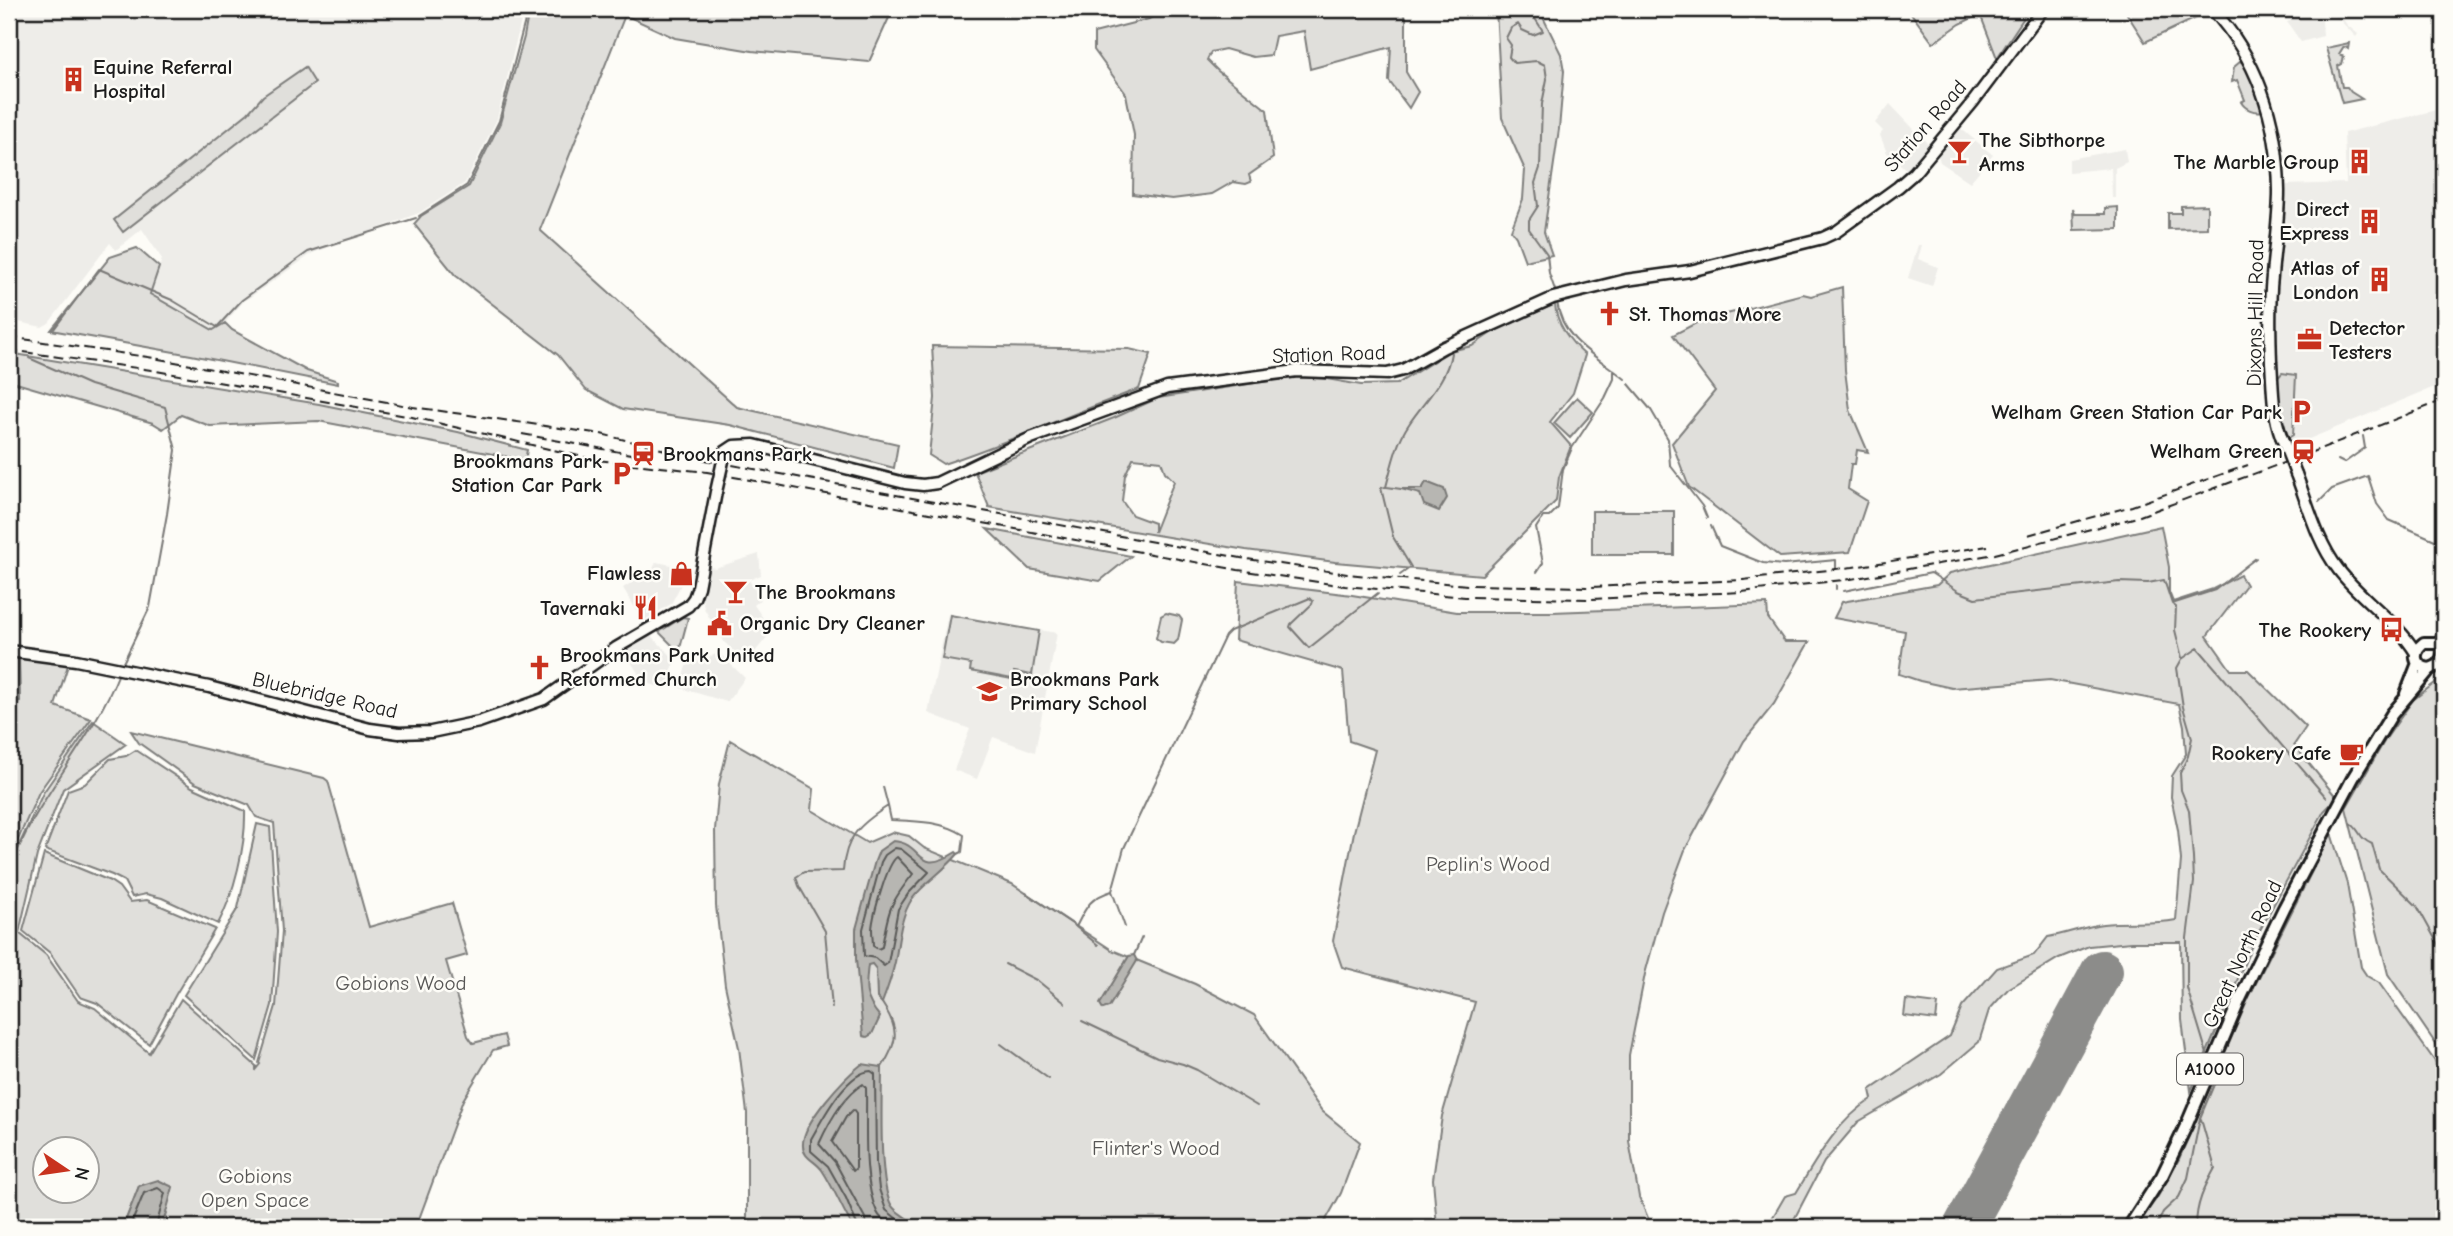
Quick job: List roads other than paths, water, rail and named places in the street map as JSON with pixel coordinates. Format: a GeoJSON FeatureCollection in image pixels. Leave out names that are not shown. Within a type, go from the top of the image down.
{"type":"FeatureCollection","features":[{"type":"Feature","properties":{"kind":"main road"},"geometry":{"type":"LineString","coordinates":[[2434,642],[2443,655],[2439,665],[2430,669],[2421,667],[2417,658],[2434,642]]}},
{"type":"Feature","properties":{"kind":"main road","name":"Great North Road"},"geometry":{"type":"LineString","coordinates":[[2402,703],[2417,658]]}},
{"type":"Feature","properties":{"kind":"main road","name":"Great North Road"},"geometry":{"type":"LineString","coordinates":[[2129,1227],[2149,1199],[2177,1147],[2240,999],[2290,896],[2353,778],[2392,714],[2430,669]]}},
{"type":"Feature","properties":{"kind":"street","name":"Station Road"},"geometry":{"type":"LineString","coordinates":[[701,572],[725,452],[734,446],[754,445],[898,481],[928,485],[1031,438],[1167,388],[1297,372],[1369,376],[1395,372],[1444,346],[1556,298],[1626,280],[1690,271],[1799,245],[1836,232],[1913,173],[1973,102],[2043,9]]}},
{"type":"Feature","properties":{"kind":"street","name":"Dixons Hill Road"},"geometry":{"type":"LineString","coordinates":[[2212,9],[2237,41],[2255,71],[2264,96],[2275,148],[2279,193],[2272,278],[2271,354],[2273,403],[2281,436],[2327,553],[2337,568],[2405,635],[2417,658]]}},
{"type":"Feature","properties":{"kind":"street","name":"Bluebridge Road"},"geometry":{"type":"LineString","coordinates":[[9,651],[34,653],[209,687],[370,729],[422,733],[470,725],[527,707],[556,691],[617,648],[688,606],[697,592],[701,572]]}},
{"type":"Feature","properties":{"kind":"street","name":"Dixons Hill Road"},"geometry":{"type":"LineString","coordinates":[[2405,635],[2434,642]]}},
{"type":"Feature","properties":{"kind":"water"},"geometry":{"type":"Polygon","coordinates":[[[1426,482],[1444,489],[1447,498],[1439,511],[1424,505],[1420,494],[1401,489],[1422,489],[1426,482]]]}},
{"type":"Feature","properties":{"kind":"water"},"geometry":{"type":"Polygon","coordinates":[[[893,841],[911,847],[921,857],[933,862],[956,852],[958,854],[917,893],[908,906],[882,1003],[877,998],[876,969],[872,964],[868,965],[867,993],[880,1017],[872,1034],[867,1037],[863,1036],[856,929],[879,851],[893,841]]]}},
{"type":"Feature","properties":{"kind":"water"},"geometry":{"type":"Polygon","coordinates":[[[1134,955],[1137,961],[1109,1007],[1103,1009],[1100,1004],[1129,956],[1134,955]]]}},
{"type":"Feature","properties":{"kind":"water"},"geometry":{"type":"Polygon","coordinates":[[[862,1064],[882,1067],[885,1180],[892,1206],[909,1220],[910,1227],[853,1227],[822,1170],[804,1150],[804,1136],[816,1113],[845,1079],[862,1064]]]}},
{"type":"Feature","properties":{"kind":"water"},"geometry":{"type":"Polygon","coordinates":[[[158,1180],[173,1187],[162,1227],[123,1227],[139,1186],[158,1180]]]}},
{"type":"Feature","properties":{"kind":"waterway"},"geometry":{"type":"LineString","coordinates":[[18,12],[31,9]]}},
{"type":"Feature","properties":{"kind":"waterway"},"geometry":{"type":"LineString","coordinates":[[419,216],[467,185],[499,121],[528,9]]}},
{"type":"Feature","properties":{"kind":"waterway"},"geometry":{"type":"LineString","coordinates":[[1523,9],[1536,20],[1543,31],[1533,35],[1522,30],[1518,24],[1511,28],[1506,38],[1511,45],[1509,57],[1514,63],[1537,61],[1545,65],[1547,79],[1542,104],[1540,168],[1535,183],[1538,206],[1529,220],[1529,229],[1547,254],[1549,273],[1556,293]]}},
{"type":"Feature","properties":{"kind":"waterway"},"geometry":{"type":"LineString","coordinates":[[54,329],[99,269],[172,300],[217,327],[242,300],[308,252],[416,218]]}},
{"type":"Feature","properties":{"kind":"waterway"},"geometry":{"type":"LineString","coordinates":[[1557,302],[1560,316],[1573,337],[1625,379]]}},
{"type":"Feature","properties":{"kind":"waterway"},"geometry":{"type":"LineString","coordinates":[[1400,575],[1411,567],[1393,537],[1381,488],[1386,487],[1405,431],[1440,382],[1451,353]]}},
{"type":"Feature","properties":{"kind":"waterway"},"geometry":{"type":"LineString","coordinates":[[29,358],[90,385],[165,407],[176,450],[167,514],[150,607],[122,665]]}},
{"type":"Feature","properties":{"kind":"waterway"},"geometry":{"type":"LineString","coordinates":[[1537,572],[1543,563],[1536,528],[1543,517],[1549,517],[1558,508],[1563,469],[1572,448],[1605,398],[1614,379],[1614,371]]}},
{"type":"Feature","properties":{"kind":"waterway"},"geometry":{"type":"LineString","coordinates":[[1629,384],[1651,410],[1668,439],[1670,465],[1702,506],[1707,518]]}},
{"type":"Feature","properties":{"kind":"waterway"},"geometry":{"type":"LineString","coordinates":[[2338,460],[2344,463],[2365,448],[2363,436]]}},
{"type":"Feature","properties":{"kind":"waterway"},"geometry":{"type":"LineString","coordinates":[[2319,502],[2332,489],[2368,476],[2377,504],[2389,520],[2444,544]]}},
{"type":"Feature","properties":{"kind":"waterway"},"geometry":{"type":"LineString","coordinates":[[1387,487],[1401,489]]}},
{"type":"Feature","properties":{"kind":"waterway"},"geometry":{"type":"LineString","coordinates":[[1711,526],[1720,546],[1763,563],[1784,565],[1836,560],[1836,569]]}},
{"type":"Feature","properties":{"kind":"waterway"},"geometry":{"type":"LineString","coordinates":[[2172,604],[2215,590],[2256,558]]}},
{"type":"Feature","properties":{"kind":"waterway"},"geometry":{"type":"LineString","coordinates":[[1844,591],[1931,573],[1958,591],[1975,598],[2119,582],[2148,583],[2164,580],[2172,604],[2176,607],[2175,630],[2182,658]]}},
{"type":"Feature","properties":{"kind":"waterway"},"geometry":{"type":"LineString","coordinates":[[1125,927],[1112,891],[1124,848],[1225,636],[1230,631],[1310,598],[1312,604],[1290,627],[1309,648],[1378,593]]}},
{"type":"Feature","properties":{"kind":"waterway"},"geometry":{"type":"LineString","coordinates":[[2207,1054],[2187,988],[2187,938],[2194,882],[2189,810],[2181,790],[2180,773],[2192,738],[2183,707],[2177,668],[2182,659],[2198,648],[2326,797]]}},
{"type":"Feature","properties":{"kind":"waterway"},"geometry":{"type":"LineString","coordinates":[[9,873],[32,821],[93,724],[119,673]]}},
{"type":"Feature","properties":{"kind":"waterway"},"geometry":{"type":"LineString","coordinates":[[883,787],[888,806]]}},
{"type":"Feature","properties":{"kind":"waterway"},"geometry":{"type":"LineString","coordinates":[[832,1008],[825,931],[796,877],[804,872],[843,871],[847,849],[856,832],[888,806],[891,820],[938,824],[964,835],[962,852],[958,854]]}},
{"type":"Feature","properties":{"kind":"waterway"},"geometry":{"type":"LineString","coordinates":[[2350,823],[2372,844],[2379,869],[2417,906],[2444,955]]}},
{"type":"Feature","properties":{"kind":"waterway"},"geometry":{"type":"LineString","coordinates":[[1098,945],[1076,927],[1089,904],[1112,891]]}},
{"type":"Feature","properties":{"kind":"waterway"},"geometry":{"type":"LineString","coordinates":[[1026,893],[1075,926]]}},
{"type":"Feature","properties":{"kind":"waterway"},"geometry":{"type":"LineString","coordinates":[[1134,955],[1142,937]]}},
{"type":"Feature","properties":{"kind":"waterway"},"geometry":{"type":"LineString","coordinates":[[1005,964],[1038,981],[1065,1003]]}},
{"type":"Feature","properties":{"kind":"waterway"},"geometry":{"type":"LineString","coordinates":[[882,1003],[892,1020],[895,1035],[892,1049],[882,1067]]}},
{"type":"Feature","properties":{"kind":"waterway"},"geometry":{"type":"LineString","coordinates":[[1082,1021],[1157,1057],[1197,1070],[1257,1106]]}},
{"type":"Feature","properties":{"kind":"waterway"},"geometry":{"type":"LineString","coordinates":[[1001,1044],[1049,1079]]}},
{"type":"Feature","properties":{"kind":"waterway"},"geometry":{"type":"LineString","coordinates":[[2156,1227],[2163,1212],[2179,1197],[2188,1178],[2200,1118],[2215,1082],[2214,1076]]}},
{"type":"Feature","properties":{"kind":"waterway"},"geometry":{"type":"LineString","coordinates":[[2196,1227],[2201,1196],[2215,1168],[2201,1119]]}},
{"type":"Feature","properties":{"kind":"railway"},"geometry":{"type":"LineString","coordinates":[[9,337],[154,358],[413,407],[601,434],[710,461],[1241,558],[1347,574],[1467,585],[1592,587],[1743,580],[1853,567],[1988,546]]}},
{"type":"Feature","properties":{"kind":"railway"},"geometry":{"type":"LineString","coordinates":[[9,350],[151,370],[412,417],[596,460],[707,472],[1238,570],[1345,586],[1465,597],[1590,599],[1741,592],[1851,579],[1995,554],[2137,517],[2444,400]]}},
{"type":"Feature","properties":{"kind":"railway"},"geometry":{"type":"LineString","coordinates":[[522,434],[636,455]]}},
{"type":"Feature","properties":{"kind":"railway"},"geometry":{"type":"LineString","coordinates":[[2028,535],[2132,506],[2248,465]]}},
{"type":"Feature","properties":{"kind":"place","name":"Equine Referral Hospital"},"geometry":{"type":"Point","coordinates":[73,79]}},
{"type":"Feature","properties":{"kind":"place","name":"The Sibthorpe Arms"},"geometry":{"type":"Point","coordinates":[1959,152]}},
{"type":"Feature","properties":{"kind":"place","name":"The Marble Group"},"geometry":{"type":"Point","coordinates":[2359,162]}},
{"type":"Feature","properties":{"kind":"place","name":"Direct Express"},"geometry":{"type":"Point","coordinates":[2369,221]}},
{"type":"Feature","properties":{"kind":"place","name":"Atlas of London"},"geometry":{"type":"Point","coordinates":[2379,280]}},
{"type":"Feature","properties":{"kind":"place","name":"St. Thomas More"},"geometry":{"type":"Point","coordinates":[1609,314]}},
{"type":"Feature","properties":{"kind":"place","name":"Detector Testers"},"geometry":{"type":"Point","coordinates":[2309,340]}},
{"type":"Feature","properties":{"kind":"place","name":"Welham Green Station Car Park"},"geometry":{"type":"Point","coordinates":[2302,412]}},
{"type":"Feature","properties":{"kind":"place","name":"Welham Green"},"geometry":{"type":"Point","coordinates":[2303,451]}},
{"type":"Feature","properties":{"kind":"place","name":"Brookmans Park"},"geometry":{"type":"Point","coordinates":[643,454]}},
{"type":"Feature","properties":{"kind":"place","name":"Brookmans Park Station Car Park"},"geometry":{"type":"Point","coordinates":[622,473]}},
{"type":"Feature","properties":{"kind":"place","name":"Flawless"},"geometry":{"type":"Point","coordinates":[681,573]}},
{"type":"Feature","properties":{"kind":"place","name":"The Brookmans"},"geometry":{"type":"Point","coordinates":[735,592]}},
{"type":"Feature","properties":{"kind":"place","name":"Tavernaki"},"geometry":{"type":"Point","coordinates":[645,608]}},
{"type":"Feature","properties":{"kind":"place","name":"Organic Dry Cleaner"},"geometry":{"type":"Point","coordinates":[720,623]}},
{"type":"Feature","properties":{"kind":"place","name":"The Rookery"},"geometry":{"type":"Point","coordinates":[2391,630]}},
{"type":"Feature","properties":{"kind":"place","name":"Brookmans Park United Reformed Church"},"geometry":{"type":"Point","coordinates":[540,667]}},
{"type":"Feature","properties":{"kind":"place","name":"Brookmans Park Primary School"},"geometry":{"type":"Point","coordinates":[990,691]}},
{"type":"Feature","properties":{"kind":"place","name":"Rookery Cafe"},"geometry":{"type":"Point","coordinates":[2351,753]}},
{"type":"Feature","properties":{"kind":"park label","name":"Peplin's Wood"},"geometry":{"type":"Point","coordinates":[1488,864]}},
{"type":"Feature","properties":{"kind":"park label","name":"Gobions Wood"},"geometry":{"type":"Point","coordinates":[401,983]}},
{"type":"Feature","properties":{"kind":"park label","name":"Flinter's Wood"},"geometry":{"type":"Point","coordinates":[1156,1148]}},
{"type":"Feature","properties":{"kind":"park label","name":"Gobions Open Space"},"geometry":{"type":"Point","coordinates":[255,1188]}}]}
